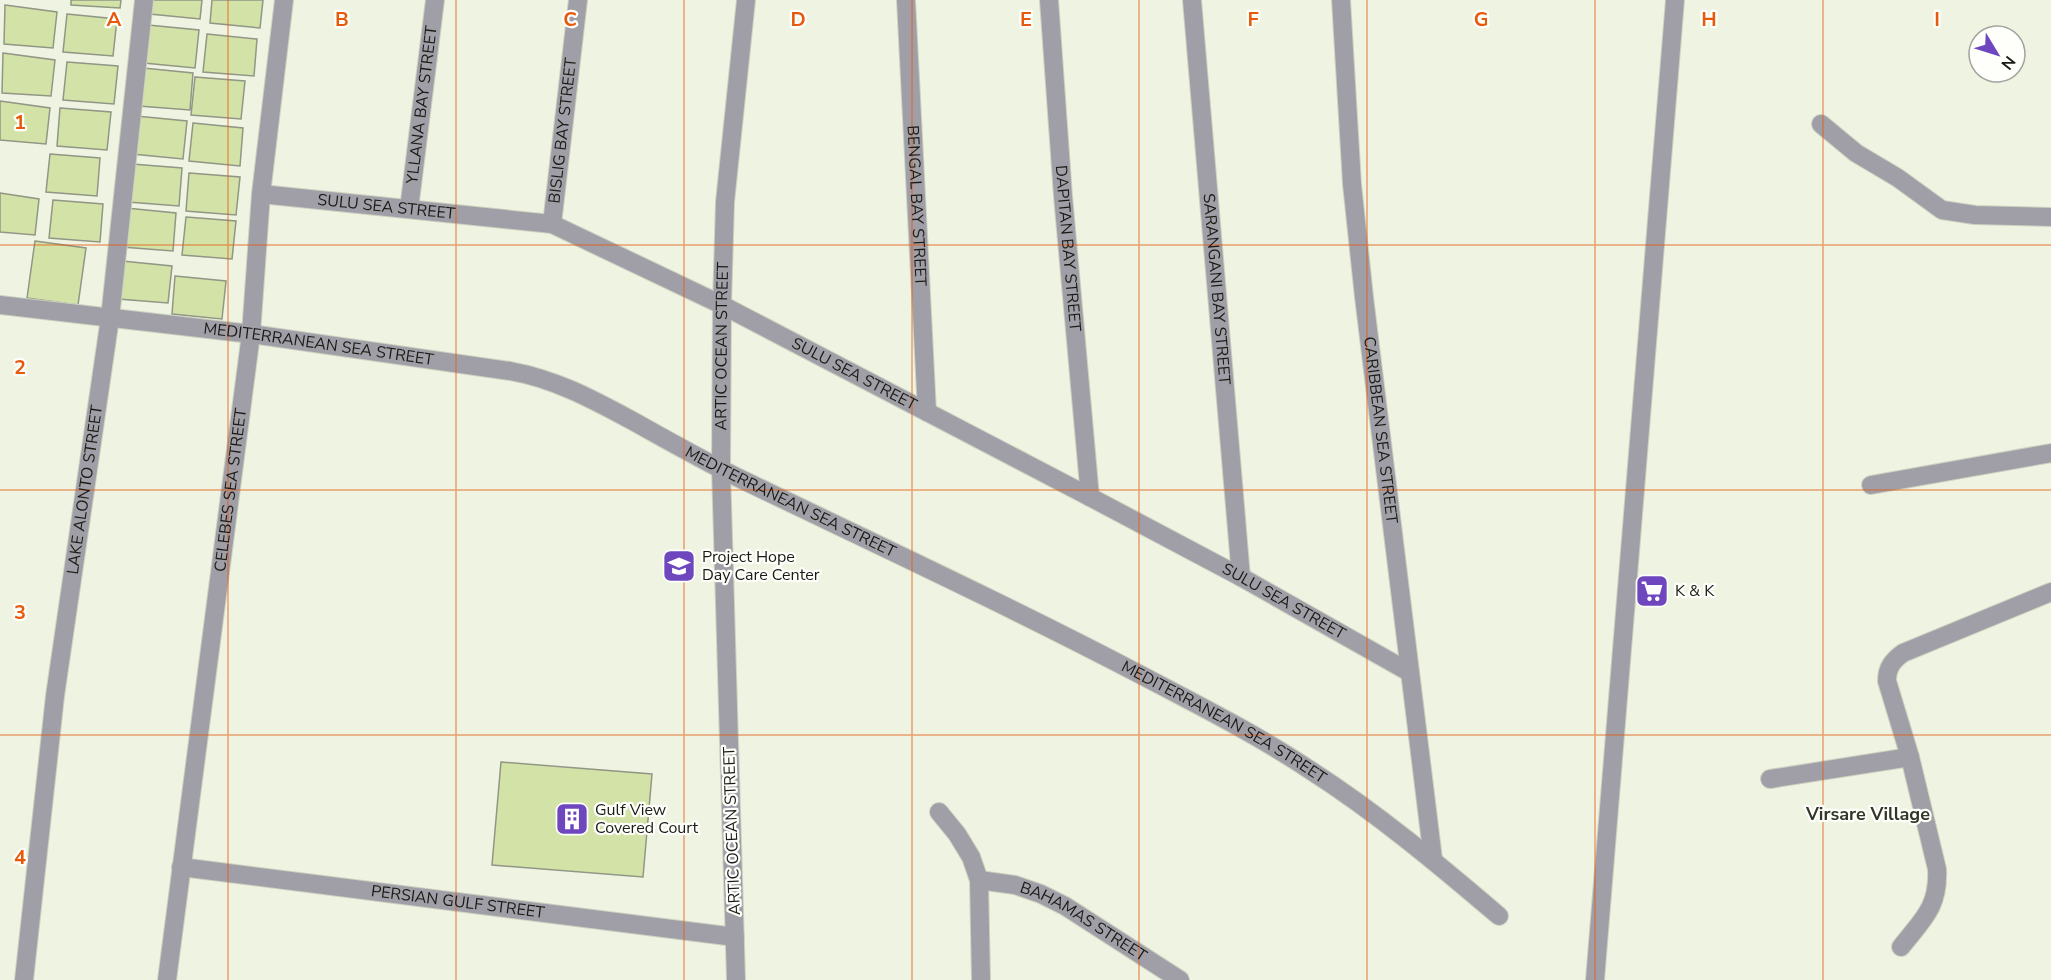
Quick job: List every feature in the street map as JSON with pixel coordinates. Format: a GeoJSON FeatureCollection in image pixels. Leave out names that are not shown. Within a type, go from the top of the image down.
{"type":"FeatureCollection","features":[{"type":"Feature","properties":{"kind":"street","name":"LAKE ALONTO STREET"},"geometry":{"type":"LineString","coordinates":[[24,980],[55,696],[110,318],[144,0]]}},
{"type":"Feature","properties":{"kind":"street","name":"CELEBES SEA STREET"},"geometry":{"type":"LineString","coordinates":[[167,980],[251,334],[261,194],[284,0]]}},
{"type":"Feature","properties":{"kind":"street","name":"YLLANA BAY STREET"},"geometry":{"type":"LineString","coordinates":[[409,209],[435,0]]}},
{"type":"Feature","properties":{"kind":"street","name":"BISLIG BAY STREET"},"geometry":{"type":"LineString","coordinates":[[552,224],[578,0]]}},
{"type":"Feature","properties":{"kind":"street","name":"ARTIC OCEAN STREET"},"geometry":{"type":"LineString","coordinates":[[736,980],[721,469],[722,305],[725,202],[746,0]]}},
{"type":"Feature","properties":{"kind":"street","name":"BENGAL BAY STREET"},"geometry":{"type":"LineString","coordinates":[[906,0],[927,412]]}},
{"type":"Feature","properties":{"kind":"street","name":"DAPITAN BAY STREET"},"geometry":{"type":"LineString","coordinates":[[1049,0],[1063,196],[1090,497]]}},
{"type":"Feature","properties":{"kind":"street","name":"SARANGANI BAY STREET"},"geometry":{"type":"LineString","coordinates":[[1192,0],[1241,577]]}},
{"type":"Feature","properties":{"kind":"street","name":"CARIBBEAN SEA STREET"},"geometry":{"type":"LineString","coordinates":[[1341,0],[1352,184],[1433,859]]}},
{"type":"Feature","properties":{"kind":"street"},"geometry":{"type":"LineString","coordinates":[[1595,980],[1676,0]]}},
{"type":"Feature","properties":{"kind":"street"},"geometry":{"type":"LineString","coordinates":[[1821,124],[1856,153],[1898,178],[1942,210],[1975,215],[2051,217]]}},
{"type":"Feature","properties":{"kind":"street","name":"SULU SEA STREET"},"geometry":{"type":"LineString","coordinates":[[261,194],[552,224],[722,305],[1090,497],[1241,577],[1409,672]]}},
{"type":"Feature","properties":{"kind":"street","name":"MEDITERRANEAN SEA STREET"},"geometry":{"type":"LineString","coordinates":[[0,305],[251,334],[532,375],[556,382],[721,469],[1074,640],[1245,730],[1360,803],[1433,859],[1499,916]]}},
{"type":"Feature","properties":{"kind":"street"},"geometry":{"type":"LineString","coordinates":[[1871,485],[2051,453]]}},
{"type":"Feature","properties":{"kind":"street"},"geometry":{"type":"LineString","coordinates":[[1901,947],[1929,911],[1936,896],[1938,883],[1937,869],[1910,757],[1887,681],[1887,673],[1895,659],[1904,653],[2051,592]]}},
{"type":"Feature","properties":{"kind":"street"},"geometry":{"type":"LineString","coordinates":[[1770,779],[1910,757]]}},
{"type":"Feature","properties":{"kind":"street"},"geometry":{"type":"LineString","coordinates":[[939,812],[957,834],[971,857],[979,880],[981,980],[966,980]]}},
{"type":"Feature","properties":{"kind":"street","name":"PERSIAN GULF STREET"},"geometry":{"type":"LineString","coordinates":[[181,867],[735,937]]}},
{"type":"Feature","properties":{"kind":"street","name":"BAHAMAS STREET"},"geometry":{"type":"LineString","coordinates":[[979,880],[1015,885],[1041,894],[1180,980]]}},
{"type":"Feature","properties":{"kind":"building"},"geometry":{"type":"Polygon","coordinates":[[[71,0],[121,0],[120,8],[71,5],[71,0]]]}},
{"type":"Feature","properties":{"kind":"building"},"geometry":{"type":"Polygon","coordinates":[[[151,0],[202,0],[200,19],[150,14],[151,0]]]}},
{"type":"Feature","properties":{"kind":"building"},"geometry":{"type":"Polygon","coordinates":[[[212,0],[263,0],[260,28],[210,23],[212,0]]]}},
{"type":"Feature","properties":{"kind":"building"},"geometry":{"type":"Polygon","coordinates":[[[5,5],[57,12],[53,48],[4,44],[5,5]]]}},
{"type":"Feature","properties":{"kind":"building"},"geometry":{"type":"Polygon","coordinates":[[[67,14],[117,19],[113,56],[63,52],[67,14]]]}},
{"type":"Feature","properties":{"kind":"building"},"geometry":{"type":"Polygon","coordinates":[[[148,25],[199,30],[195,68],[144,63],[148,25]]]}},
{"type":"Feature","properties":{"kind":"building"},"geometry":{"type":"Polygon","coordinates":[[[207,34],[257,39],[254,76],[203,72],[207,34]]]}},
{"type":"Feature","properties":{"kind":"building"},"geometry":{"type":"Polygon","coordinates":[[[3,53],[55,60],[51,96],[2,93],[3,53]]]}},
{"type":"Feature","properties":{"kind":"building"},"geometry":{"type":"Polygon","coordinates":[[[67,62],[118,66],[114,104],[63,100],[67,62]]]}},
{"type":"Feature","properties":{"kind":"building"},"geometry":{"type":"Polygon","coordinates":[[[143,68],[193,73],[190,110],[139,106],[143,68]]]}},
{"type":"Feature","properties":{"kind":"building"},"geometry":{"type":"Polygon","coordinates":[[[195,77],[245,81],[241,119],[191,115],[195,77]]]}},
{"type":"Feature","properties":{"kind":"building"},"geometry":{"type":"Polygon","coordinates":[[[0,101],[50,108],[46,144],[0,140],[0,101]]]}},
{"type":"Feature","properties":{"kind":"building"},"geometry":{"type":"Polygon","coordinates":[[[60,108],[111,112],[107,150],[57,146],[60,108]]]}},
{"type":"Feature","properties":{"kind":"building"},"geometry":{"type":"Polygon","coordinates":[[[136,116],[187,121],[183,159],[132,154],[136,116]]]}},
{"type":"Feature","properties":{"kind":"building"},"geometry":{"type":"Polygon","coordinates":[[[193,123],[243,128],[240,166],[189,161],[193,123]]]}},
{"type":"Feature","properties":{"kind":"building"},"geometry":{"type":"Polygon","coordinates":[[[50,154],[100,158],[97,196],[46,192],[50,154]]]}},
{"type":"Feature","properties":{"kind":"building"},"geometry":{"type":"Polygon","coordinates":[[[132,164],[182,168],[179,206],[128,202],[132,164]]]}},
{"type":"Feature","properties":{"kind":"building"},"geometry":{"type":"Polygon","coordinates":[[[189,173],[240,177],[236,215],[186,211],[189,173]]]}},
{"type":"Feature","properties":{"kind":"building"},"geometry":{"type":"Polygon","coordinates":[[[0,193],[39,199],[35,235],[0,232],[0,193]]]}},
{"type":"Feature","properties":{"kind":"building"},"geometry":{"type":"Polygon","coordinates":[[[53,200],[103,204],[100,242],[49,238],[53,200]]]}},
{"type":"Feature","properties":{"kind":"building"},"geometry":{"type":"Polygon","coordinates":[[[126,208],[176,213],[173,251],[122,247],[126,208]]]}},
{"type":"Feature","properties":{"kind":"building"},"geometry":{"type":"Polygon","coordinates":[[[186,217],[236,221],[232,259],[182,255],[186,217]]]}},
{"type":"Feature","properties":{"kind":"building"},"geometry":{"type":"Polygon","coordinates":[[[35,241],[86,248],[78,305],[27,298],[35,241]]]}},
{"type":"Feature","properties":{"kind":"building"},"geometry":{"type":"Polygon","coordinates":[[[122,261],[172,266],[168,303],[118,299],[122,261]]]}},
{"type":"Feature","properties":{"kind":"building"},"geometry":{"type":"Polygon","coordinates":[[[175,276],[226,281],[222,319],[172,314],[175,276]]]}},
{"type":"Feature","properties":{"kind":"building","name":"Gulf View Covered Court"},"geometry":{"type":"Polygon","coordinates":[[[501,762],[652,774],[643,877],[492,865],[501,762]]]}},
{"type":"Feature","properties":{"kind":"place","name":"Project Hope Day Care Center"},"geometry":{"type":"Point","coordinates":[679,566]}},
{"type":"Feature","properties":{"kind":"place","name":"K & K"},"geometry":{"type":"Point","coordinates":[1652,591]}},
{"type":"Feature","properties":{"kind":"place","name":"Gulf View Covered Court"},"geometry":{"type":"Point","coordinates":[572,819]}},
{"type":"Feature","properties":{"kind":"district","name":"Virsare Village"},"geometry":{"type":"Point","coordinates":[1868,814]}}]}
